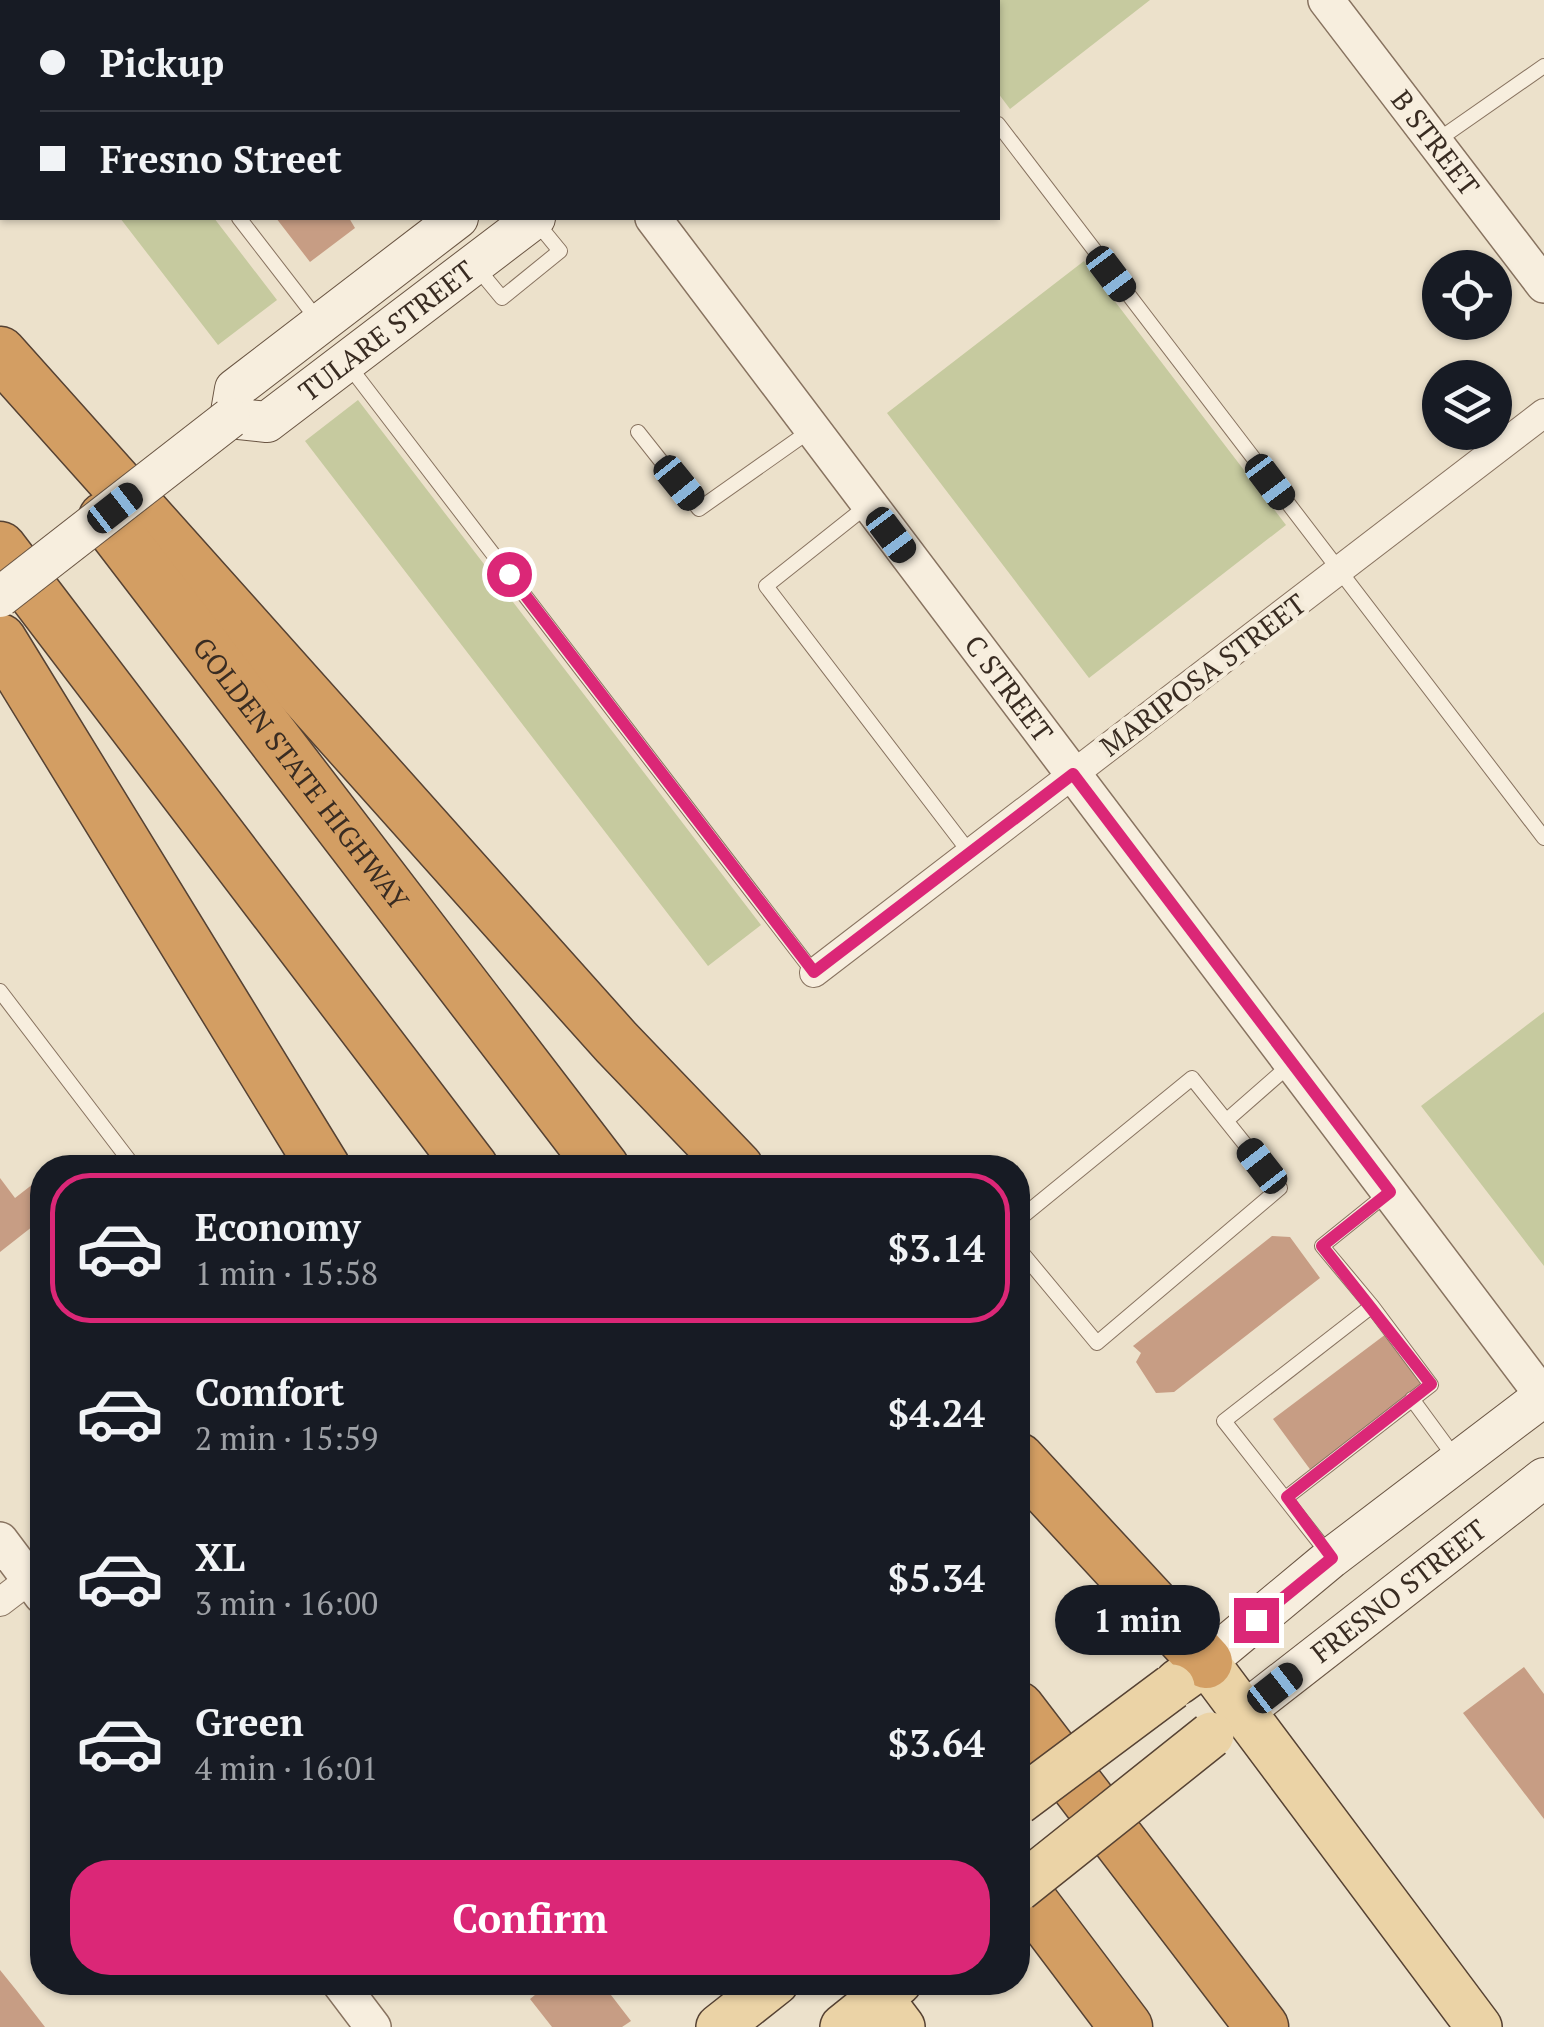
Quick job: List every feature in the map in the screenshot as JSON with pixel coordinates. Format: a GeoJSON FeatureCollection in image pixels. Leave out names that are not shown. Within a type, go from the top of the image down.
{"type":"FeatureCollection","features":[{"type":"Feature","properties":{"kind":"highway"},"geometry":{"type":"LineString","coordinates":[[0,353],[616,1042],[725,1155]]}},
{"type":"Feature","properties":{"kind":"highway","name":"GOLDEN STATE HIGHWAY"},"geometry":{"type":"LineString","coordinates":[[0,380],[594,1155]]}},
{"type":"Feature","properties":{"kind":"highway"},"geometry":{"type":"LineString","coordinates":[[0,548],[462,1155]]}},
{"type":"Feature","properties":{"kind":"highway"},"geometry":{"type":"LineString","coordinates":[[0,640],[316,1155]]}},
{"type":"Feature","properties":{"kind":"highway"},"geometry":{"type":"LineString","coordinates":[[1030,1475],[1189,1674]]}},
{"type":"Feature","properties":{"kind":"highway"},"geometry":{"type":"LineString","coordinates":[[1030,1724],[1262,2027]]}},
{"type":"Feature","properties":{"kind":"highway"},"geometry":{"type":"LineString","coordinates":[[1030,1903],[1126,2027]]}},
{"type":"Feature","properties":{"kind":"main road","name":"TULARE STREET"},"geometry":{"type":"LineString","coordinates":[[0,597],[230,418],[235,388],[455,220]]}},
{"type":"Feature","properties":{"kind":"main road","name":"TULARE STREET"},"geometry":{"type":"LineString","coordinates":[[230,418],[266,422],[531,220]]}},
{"type":"Feature","properties":{"kind":"main road"},"geometry":{"type":"LineString","coordinates":[[1030,1793],[1544,1397]]}},
{"type":"Feature","properties":{"kind":"main road","name":"FRESNO STREET"},"geometry":{"type":"LineString","coordinates":[[1030,1878],[1544,1478]]}},
{"type":"Feature","properties":{"kind":"main road"},"geometry":{"type":"LineString","coordinates":[[1189,1674],[1479,2027]]}},
{"type":"Feature","properties":{"kind":"main road"},"geometry":{"type":"LineString","coordinates":[[719,2027],[755,1995]]}},
{"type":"Feature","properties":{"kind":"main road"},"geometry":{"type":"LineString","coordinates":[[843,2027],[887,1997]]}},
{"type":"Feature","properties":{"kind":"street","name":"B STREET"},"geometry":{"type":"LineString","coordinates":[[1326,0],[1544,284]]}},
{"type":"Feature","properties":{"kind":"street","name":"C STREET"},"geometry":{"type":"LineString","coordinates":[[654,220],[1544,1397]]}},
{"type":"Feature","properties":{"kind":"street","name":"MARIPOSA STREET"},"geometry":{"type":"LineString","coordinates":[[814,972],[1544,413]]}},
{"type":"Feature","properties":{"kind":"street"},"geometry":{"type":"LineString","coordinates":[[0,1540],[30,1573]]}},
{"type":"Feature","properties":{"kind":"street"},"geometry":{"type":"LineString","coordinates":[[0,1602],[30,1586]]}},
{"type":"Feature","properties":{"kind":"street"},"geometry":{"type":"LineString","coordinates":[[349,1995],[373,2027]]}},
{"type":"Feature","properties":{"kind":"lane"},"geometry":{"type":"LineString","coordinates":[[1435,143],[1544,66]]}},
{"type":"Feature","properties":{"kind":"lane"},"geometry":{"type":"LineString","coordinates":[[1000,127],[1544,838]]}},
{"type":"Feature","properties":{"kind":"lane"},"geometry":{"type":"LineString","coordinates":[[241,220],[320,324]]}},
{"type":"Feature","properties":{"kind":"lane"},"geometry":{"type":"LineString","coordinates":[[346,362],[814,972]]}},
{"type":"Feature","properties":{"kind":"lane"},"geometry":{"type":"LineString","coordinates":[[638,432],[700,508],[812,430]]}},
{"type":"Feature","properties":{"kind":"lane"},"geometry":{"type":"LineString","coordinates":[[868,505],[766,586],[970,853]]}},
{"type":"Feature","properties":{"kind":"lane"},"geometry":{"type":"LineString","coordinates":[[0,991],[125,1155]]}},
{"type":"Feature","properties":{"kind":"lane"},"geometry":{"type":"LineString","coordinates":[[1227,1120],[1292,1063]]}},
{"type":"Feature","properties":{"kind":"lane"},"geometry":{"type":"LineString","coordinates":[[1030,1210],[1192,1078],[1280,1188],[1097,1343],[1030,1262]]}},
{"type":"Feature","properties":{"kind":"lane"},"geometry":{"type":"LineString","coordinates":[[1287,1497],[1431,1384],[1322,1246],[1390,1192]]}},
{"type":"Feature","properties":{"kind":"lane"},"geometry":{"type":"LineString","coordinates":[[1332,1558],[1224,1421],[1372,1306]]}},
{"type":"Feature","properties":{"kind":"lane"},"geometry":{"type":"LineString","coordinates":[[1412,1399],[1458,1462]]}},
{"type":"Feature","properties":{"kind":"green space"},"geometry":{"type":"Polygon","coordinates":[[[1000,0],[1150,0],[1010,109],[1000,96],[1000,0]]]}},
{"type":"Feature","properties":{"kind":"green space"},"geometry":{"type":"Polygon","coordinates":[[[122,220],[216,220],[277,300],[218,345],[122,220]]]}},
{"type":"Feature","properties":{"kind":"green space"},"geometry":{"type":"Polygon","coordinates":[[[1084,261],[1286,525],[1089,678],[887,413],[1084,261]]]}},
{"type":"Feature","properties":{"kind":"green space"},"geometry":{"type":"Polygon","coordinates":[[[358,400],[761,925],[708,966],[305,441],[358,400]]]}},
{"type":"Feature","properties":{"kind":"green space"},"geometry":{"type":"Polygon","coordinates":[[[1544,1012],[1544,1266],[1421,1106],[1544,1012]]]}},
{"type":"Feature","properties":{"kind":"building"},"geometry":{"type":"Polygon","coordinates":[[[278,220],[350,220],[355,228],[310,262],[278,220]]]}},
{"type":"Feature","properties":{"kind":"building"},"geometry":{"type":"Polygon","coordinates":[[[0,1178],[15,1198],[30,1186],[30,1228],[0,1252],[0,1178]]]}},
{"type":"Feature","properties":{"kind":"building"},"geometry":{"type":"Polygon","coordinates":[[[1272,1236],[1290,1237],[1320,1278],[1174,1392],[1156,1393],[1136,1362],[1141,1353],[1133,1346],[1272,1236]]]}},
{"type":"Feature","properties":{"kind":"building"},"geometry":{"type":"Polygon","coordinates":[[[1386,1334],[1426,1387],[1312,1472],[1273,1419],[1386,1334]]]}},
{"type":"Feature","properties":{"kind":"building"},"geometry":{"type":"Polygon","coordinates":[[[1524,1667],[1544,1694],[1544,1819],[1463,1713],[1524,1667]]]}},
{"type":"Feature","properties":{"kind":"building"},"geometry":{"type":"Polygon","coordinates":[[[0,1970],[17,1991],[45,2027],[0,2027],[0,1970]]]}},
{"type":"Feature","properties":{"kind":"building"},"geometry":{"type":"Polygon","coordinates":[[[535,1995],[611,1995],[631,2021],[622,2027],[552,2027],[530,1999],[535,1995]]]}},
{"type":"Feature","properties":{"kind":"route"},"geometry":{"type":"LineString","coordinates":[[509,574],[814,972],[1073,774],[1390,1192],[1322,1246],[1431,1384],[1287,1497],[1332,1558],[1256,1620]]}}]}
